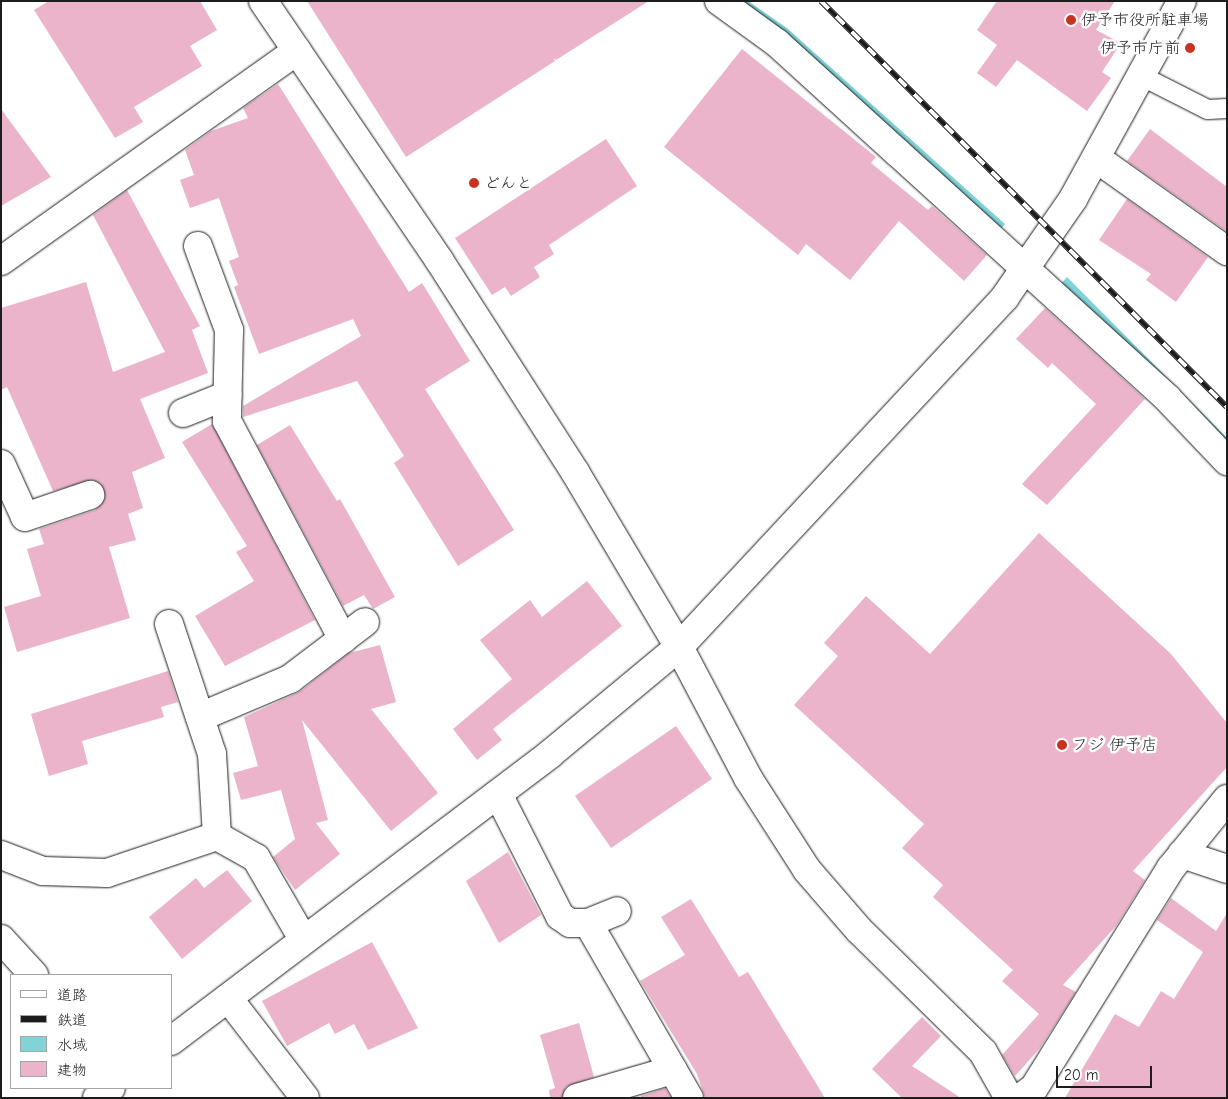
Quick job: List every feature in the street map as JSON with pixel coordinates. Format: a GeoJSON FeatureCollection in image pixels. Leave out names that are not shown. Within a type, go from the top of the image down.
{"type":"FeatureCollection","features":[{"type":"Feature","properties":{"kind":"street"},"geometry":{"type":"LineString","coordinates":[[263,1],[559,447],[679,647],[748,778],[807,870],[858,930],[983,1052],[1009,1098]]}},
{"type":"Feature","properties":{"kind":"street"},"geometry":{"type":"LineString","coordinates":[[719,1],[777,43],[1168,399],[1227,460]]}},
{"type":"Feature","properties":{"kind":"street"},"geometry":{"type":"LineString","coordinates":[[172,1041],[303,939],[498,794],[679,647],[939,372],[1026,268],[1096,158],[1182,1]]}},
{"type":"Feature","properties":{"kind":"street"},"geometry":{"type":"LineString","coordinates":[[1,261],[297,51]]}},
{"type":"Feature","properties":{"kind":"street"},"geometry":{"type":"LineString","coordinates":[[1096,158],[1227,251]]}},
{"type":"Feature","properties":{"kind":"street"},"geometry":{"type":"LineString","coordinates":[[198,246],[230,330],[227,421],[343,639]]}},
{"type":"Feature","properties":{"kind":"street"},"geometry":{"type":"LineString","coordinates":[[183,412],[228,395]]}},
{"type":"Feature","properties":{"kind":"street"},"geometry":{"type":"LineString","coordinates":[[1,464],[25,517],[90,495]]}},
{"type":"Feature","properties":{"kind":"street"},"geometry":{"type":"LineString","coordinates":[[200,717],[290,679],[365,622]]}},
{"type":"Feature","properties":{"kind":"street"},"geometry":{"type":"LineString","coordinates":[[169,624],[212,754],[217,836]]}},
{"type":"Feature","properties":{"kind":"street"},"geometry":{"type":"LineString","coordinates":[[498,794],[560,916],[570,923],[588,923],[617,911]]}},
{"type":"Feature","properties":{"kind":"street"},"geometry":{"type":"LineString","coordinates":[[1036,1094],[1182,854],[1227,799]]}},
{"type":"Feature","properties":{"kind":"street"},"geometry":{"type":"LineString","coordinates":[[1,854],[43,871],[107,873],[217,836],[256,858],[303,939]]}},
{"type":"Feature","properties":{"kind":"street"},"geometry":{"type":"LineString","coordinates":[[1182,854],[1227,870]]}},
{"type":"Feature","properties":{"kind":"street"},"geometry":{"type":"LineString","coordinates":[[588,923],[689,1098]]}},
{"type":"Feature","properties":{"kind":"street"},"geometry":{"type":"LineString","coordinates":[[1,939],[33,974]]}},
{"type":"Feature","properties":{"kind":"street"},"geometry":{"type":"LineString","coordinates":[[228,998],[305,1098]]}},
{"type":"Feature","properties":{"kind":"street"},"geometry":{"type":"LineString","coordinates":[[576,1098],[673,1070]]}},
{"type":"Feature","properties":{"kind":"street"},"geometry":{"type":"LineString","coordinates":[[97,1098],[110,1089]]}},
{"type":"Feature","properties":{"kind":"lane"},"geometry":{"type":"LineString","coordinates":[[1142,76],[1207,109],[1227,108]]}},
{"type":"Feature","properties":{"kind":"water"},"geometry":{"type":"Polygon","coordinates":[[[724,1],[748,1],[787,28],[1005,224],[995,236],[724,1]]]}},
{"type":"Feature","properties":{"kind":"water"},"geometry":{"type":"Polygon","coordinates":[[[1067,277],[1227,438],[1227,453],[1060,285],[1067,277]]]}},
{"type":"Feature","properties":{"kind":"building"},"geometry":{"type":"Polygon","coordinates":[[[49,1],[200,1],[217,30],[190,46],[202,66],[134,107],[143,122],[115,138],[34,10],[49,1]]]}},
{"type":"Feature","properties":{"kind":"building"},"geometry":{"type":"Polygon","coordinates":[[[307,1],[649,1],[556,60],[553,58],[555,61],[406,157],[307,1]]]}},
{"type":"Feature","properties":{"kind":"building"},"geometry":{"type":"Polygon","coordinates":[[[997,1],[1115,1],[1096,30],[1121,43],[1102,72],[1111,78],[1087,111],[1017,60],[996,87],[977,73],[997,45],[977,30],[997,1]]]}},
{"type":"Feature","properties":{"kind":"building"},"geometry":{"type":"Polygon","coordinates":[[[742,49],[876,157],[871,163],[928,210],[932,206],[987,255],[964,281],[899,221],[850,280],[806,244],[798,255],[664,147],[742,49]]]}},
{"type":"Feature","properties":{"kind":"building"},"geometry":{"type":"Polygon","coordinates":[[[278,84],[409,292],[422,283],[470,361],[425,389],[514,530],[458,566],[394,463],[404,456],[357,381],[243,417],[243,406],[361,336],[353,319],[259,354],[234,287],[238,285],[229,261],[239,257],[219,198],[190,208],[180,180],[194,175],[185,150],[211,131],[248,118],[243,108],[278,84]]]}},
{"type":"Feature","properties":{"kind":"building"},"geometry":{"type":"Polygon","coordinates":[[[1,109],[51,177],[1,206],[1,109]]]}},
{"type":"Feature","properties":{"kind":"building"},"geometry":{"type":"Polygon","coordinates":[[[1150,129],[1227,187],[1226,231],[1127,161],[1150,129]]]}},
{"type":"Feature","properties":{"kind":"building"},"geometry":{"type":"Polygon","coordinates":[[[606,139],[637,186],[549,245],[554,254],[534,267],[540,277],[511,296],[505,287],[492,295],[455,238],[606,139]]]}},
{"type":"Feature","properties":{"kind":"building"},"geometry":{"type":"Polygon","coordinates":[[[127,190],[200,326],[192,330],[208,373],[140,399],[165,458],[132,472],[143,508],[128,514],[136,540],[109,547],[130,618],[17,652],[4,607],[41,596],[27,549],[44,544],[39,529],[95,510],[105,498],[101,484],[93,480],[53,491],[7,387],[1,390],[1,308],[86,282],[113,372],[165,352],[93,215],[127,190]]]}},
{"type":"Feature","properties":{"kind":"building"},"geometry":{"type":"Polygon","coordinates":[[[1127,199],[1208,257],[1176,302],[1146,280],[1151,274],[1099,240],[1127,199]]]}},
{"type":"Feature","properties":{"kind":"building"},"geometry":{"type":"Polygon","coordinates":[[[1045,308],[1145,399],[1047,505],[1022,484],[1096,404],[1052,363],[1048,368],[1016,339],[1045,308]]]}},
{"type":"Feature","properties":{"kind":"building"},"geometry":{"type":"Polygon","coordinates":[[[212,424],[315,620],[225,666],[195,616],[254,581],[236,552],[247,546],[182,442],[212,424]]]}},
{"type":"Feature","properties":{"kind":"building"},"geometry":{"type":"Polygon","coordinates":[[[290,425],[337,501],[340,499],[395,597],[373,609],[364,595],[343,606],[257,445],[290,425]]]}},
{"type":"Feature","properties":{"kind":"building"},"geometry":{"type":"Polygon","coordinates":[[[1039,533],[1171,654],[1227,723],[1227,767],[1133,871],[1145,880],[1116,926],[1063,985],[1076,992],[1040,1048],[1015,1076],[1002,1055],[1039,1014],[1002,981],[1013,970],[933,897],[943,885],[902,848],[924,824],[794,705],[838,656],[824,643],[866,596],[930,654],[1039,533]]]}},
{"type":"Feature","properties":{"kind":"building"},"geometry":{"type":"Polygon","coordinates":[[[587,581],[622,626],[493,729],[502,740],[477,760],[453,729],[512,679],[480,640],[530,600],[542,617],[587,581]]]}},
{"type":"Feature","properties":{"kind":"building"},"geometry":{"type":"Polygon","coordinates":[[[380,645],[396,702],[371,709],[438,793],[391,831],[302,720],[328,820],[316,823],[340,854],[295,890],[273,857],[295,839],[281,790],[241,800],[233,773],[258,766],[244,717],[299,692],[349,653],[380,645]]]}},
{"type":"Feature","properties":{"kind":"building"},"geometry":{"type":"Polygon","coordinates":[[[168,671],[178,702],[161,707],[164,717],[82,741],[88,764],[49,776],[31,714],[168,671]]]}},
{"type":"Feature","properties":{"kind":"building"},"geometry":{"type":"Polygon","coordinates":[[[676,726],[712,779],[611,848],[575,796],[676,726]]]}},
{"type":"Feature","properties":{"kind":"building"},"geometry":{"type":"Polygon","coordinates":[[[508,852],[541,915],[499,943],[466,881],[508,852]]]}},
{"type":"Feature","properties":{"kind":"building"},"geometry":{"type":"Polygon","coordinates":[[[227,870],[252,901],[182,959],[149,917],[196,878],[204,888],[227,870]]]}},
{"type":"Feature","properties":{"kind":"building"},"geometry":{"type":"Polygon","coordinates":[[[1171,898],[1216,931],[1227,913],[1227,1098],[1065,1098],[1115,1014],[1139,1027],[1161,991],[1174,999],[1203,952],[1157,920],[1171,898]]]}},
{"type":"Feature","properties":{"kind":"building"},"geometry":{"type":"Polygon","coordinates":[[[691,899],[739,977],[748,972],[825,1098],[705,1098],[697,1074],[640,981],[685,955],[661,917],[691,899]]]}},
{"type":"Feature","properties":{"kind":"building"},"geometry":{"type":"Polygon","coordinates":[[[372,942],[418,1028],[368,1050],[354,1024],[335,1034],[329,1023],[287,1046],[262,1001],[372,942]]]}},
{"type":"Feature","properties":{"kind":"building"},"geometry":{"type":"Polygon","coordinates":[[[922,1017],[941,1036],[912,1066],[961,1098],[902,1098],[872,1069],[922,1017]]]}},
{"type":"Feature","properties":{"kind":"building"},"geometry":{"type":"Polygon","coordinates":[[[579,1023],[594,1077],[566,1087],[562,1098],[550,1098],[549,1090],[555,1088],[540,1035],[579,1023]]]}},
{"type":"Feature","properties":{"kind":"building"},"geometry":{"type":"Polygon","coordinates":[[[665,1088],[671,1098],[641,1098],[641,1096],[665,1088]]]}},
{"type":"Feature","properties":{"kind":"railway"},"geometry":{"type":"LineString","coordinates":[[821,1],[1227,407]]}},
{"type":"Feature","properties":{"kind":"place","name":"伊予市役所駐車場"},"geometry":{"type":"Point","coordinates":[1071,20]}},
{"type":"Feature","properties":{"kind":"place","name":"伊予市庁前"},"geometry":{"type":"Point","coordinates":[1190,48]}},
{"type":"Feature","properties":{"kind":"place","name":"どんと"},"geometry":{"type":"Point","coordinates":[474,183]}},
{"type":"Feature","properties":{"kind":"place","name":"フジ 伊予店"},"geometry":{"type":"Point","coordinates":[1062,745]}}]}
